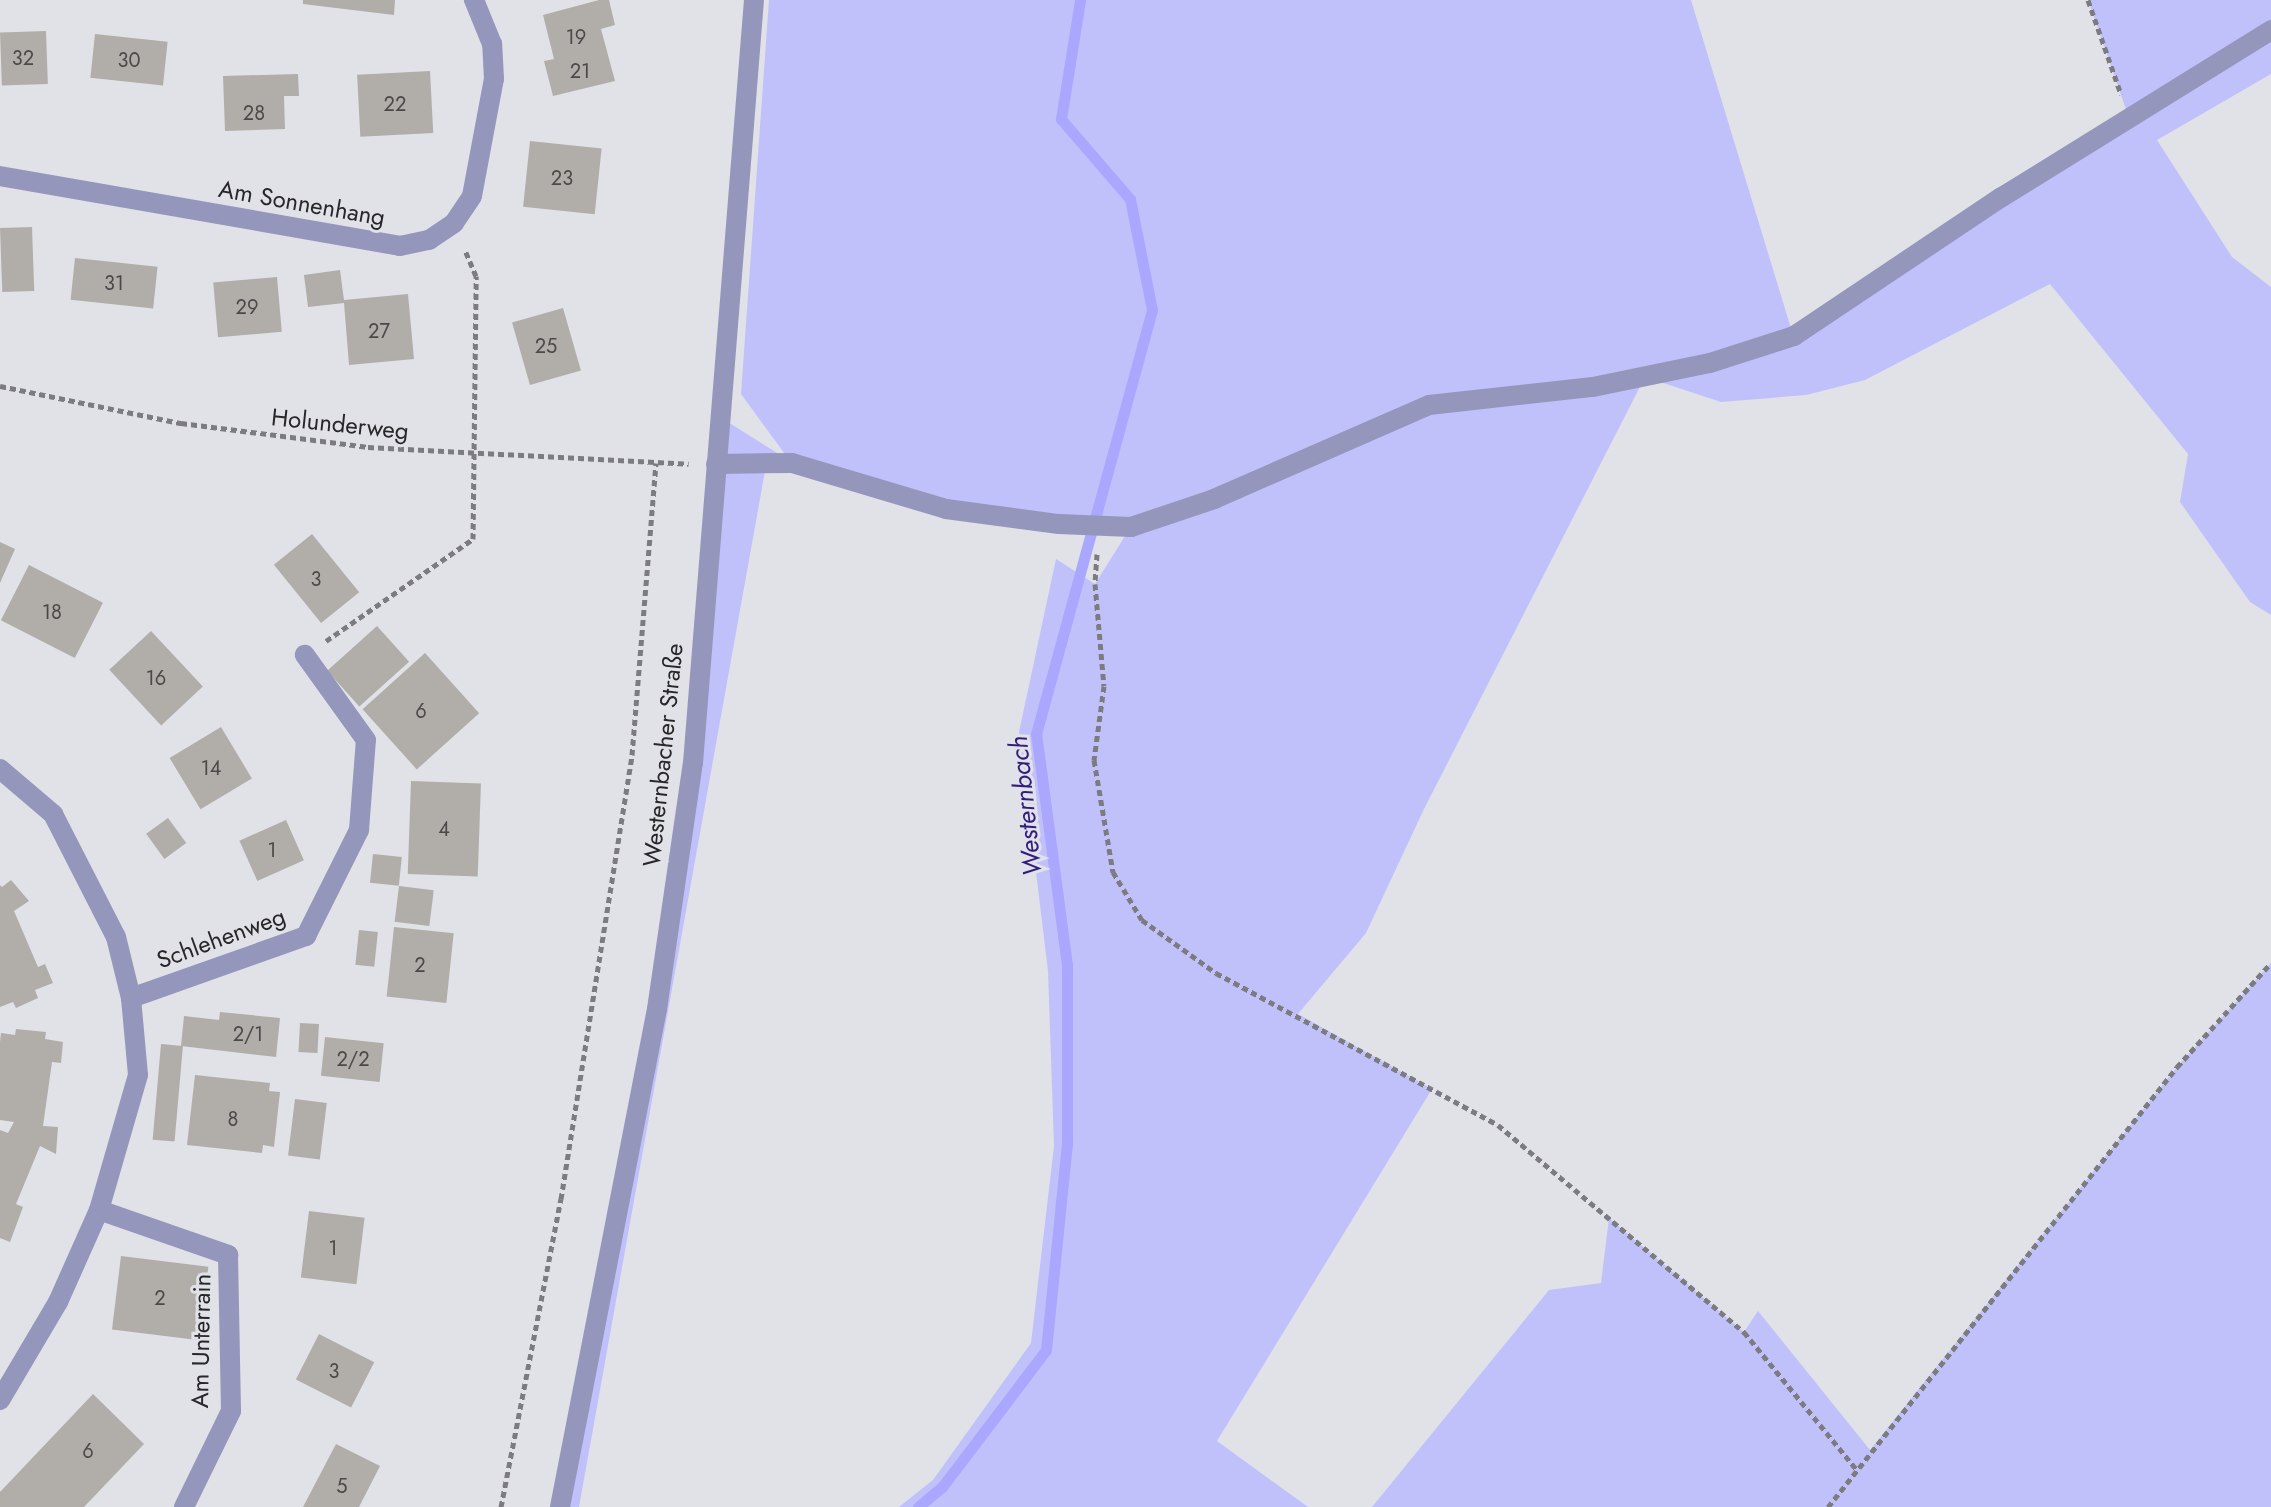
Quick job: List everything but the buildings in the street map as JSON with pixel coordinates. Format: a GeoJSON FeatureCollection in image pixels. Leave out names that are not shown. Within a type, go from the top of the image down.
{"type":"FeatureCollection","features":[{"type":"Feature","properties":{"kind":"street"},"geometry":{"type":"LineString","coordinates":[[454,223],[472,196],[494,79],[492,44],[474,0]]}},
{"type":"Feature","properties":{"kind":"street","name":"Westernbacher Straße"},"geometry":{"type":"LineString","coordinates":[[560,1507],[657,1009],[693,763],[754,0]]}},
{"type":"Feature","properties":{"kind":"street"},"geometry":{"type":"LineString","coordinates":[[716,464],[792,463],[946,509],[1059,524],[1131,527],[1214,499],[1429,405],[1593,387],[1710,363],[1794,336],[2129,118],[2271,30]]}},
{"type":"Feature","properties":{"kind":"street","name":"Am Sonnenhang"},"geometry":{"type":"LineString","coordinates":[[0,176],[400,246],[429,240],[454,223]]}},
{"type":"Feature","properties":{"kind":"street","name":"Schlehenweg"},"geometry":{"type":"LineString","coordinates":[[131,998],[306,936],[359,830],[366,740],[305,655]]}},
{"type":"Feature","properties":{"kind":"street"},"geometry":{"type":"LineString","coordinates":[[0,769],[53,814],[116,937],[131,998],[138,1075],[99,1210],[58,1302],[0,1400]]}},
{"type":"Feature","properties":{"kind":"street","name":"Am Unterrain"},"geometry":{"type":"LineString","coordinates":[[99,1210],[228,1255],[231,1411],[184,1507]]}},
{"type":"Feature","properties":{"kind":"path"},"geometry":{"type":"LineString","coordinates":[[2088,0],[2129,118]]}},
{"type":"Feature","properties":{"kind":"path"},"geometry":{"type":"LineString","coordinates":[[305,655],[473,539],[476,276],[454,223]]}},
{"type":"Feature","properties":{"kind":"path","name":"Holunderweg"},"geometry":{"type":"LineString","coordinates":[[0,386],[181,423],[368,447],[656,463],[657,487],[632,755],[561,1199],[501,1507]]}},
{"type":"Feature","properties":{"kind":"path"},"geometry":{"type":"LineString","coordinates":[[1131,527],[1098,540],[1095,584],[1104,686],[1094,760],[1113,872],[1142,920],[1216,973],[1498,1125],[1744,1332],[1856,1469]]}},
{"type":"Feature","properties":{"kind":"path"},"geometry":{"type":"LineString","coordinates":[[1828,1507],[2177,1067],[2271,963]]}},
{"type":"Feature","properties":{"kind":"shaded area"},"geometry":{"type":"Polygon","coordinates":[[[769,0],[1691,0],[1793,335],[2129,118],[2088,0],[2271,0],[2271,74],[2157,140],[2232,257],[2271,287],[2271,615],[2250,602],[2180,502],[2188,454],[2050,284],[1865,380],[1806,395],[1721,402],[1645,377],[1424,809],[1366,933],[1298,1014],[1432,1089],[1217,1441],[1308,1507],[899,1507],[933,1480],[1031,1343],[1054,1146],[1048,971],[1019,732],[1056,559],[1095,584],[1130,528],[1021,519],[792,463],[765,471],[579,1507],[560,1507],[693,763],[720,417],[790,461],[741,394],[769,0]]]}},
{"type":"Feature","properties":{"kind":"shaded area"},"geometry":{"type":"Polygon","coordinates":[[[2271,963],[2271,1507],[1372,1507],[1549,1290],[1601,1283],[1609,1218],[1744,1332],[1758,1311],[1870,1450],[2177,1067],[2271,963]]]}},
{"type":"Feature","properties":{"kind":"waterway","name":"Westernbach"},"geometry":{"type":"LineString","coordinates":[[918,1507],[942,1487],[1046,1350],[1067,1144],[1067,965],[1036,734],[1152,310],[1130,199],[1061,119],[1080,0]]}}]}
